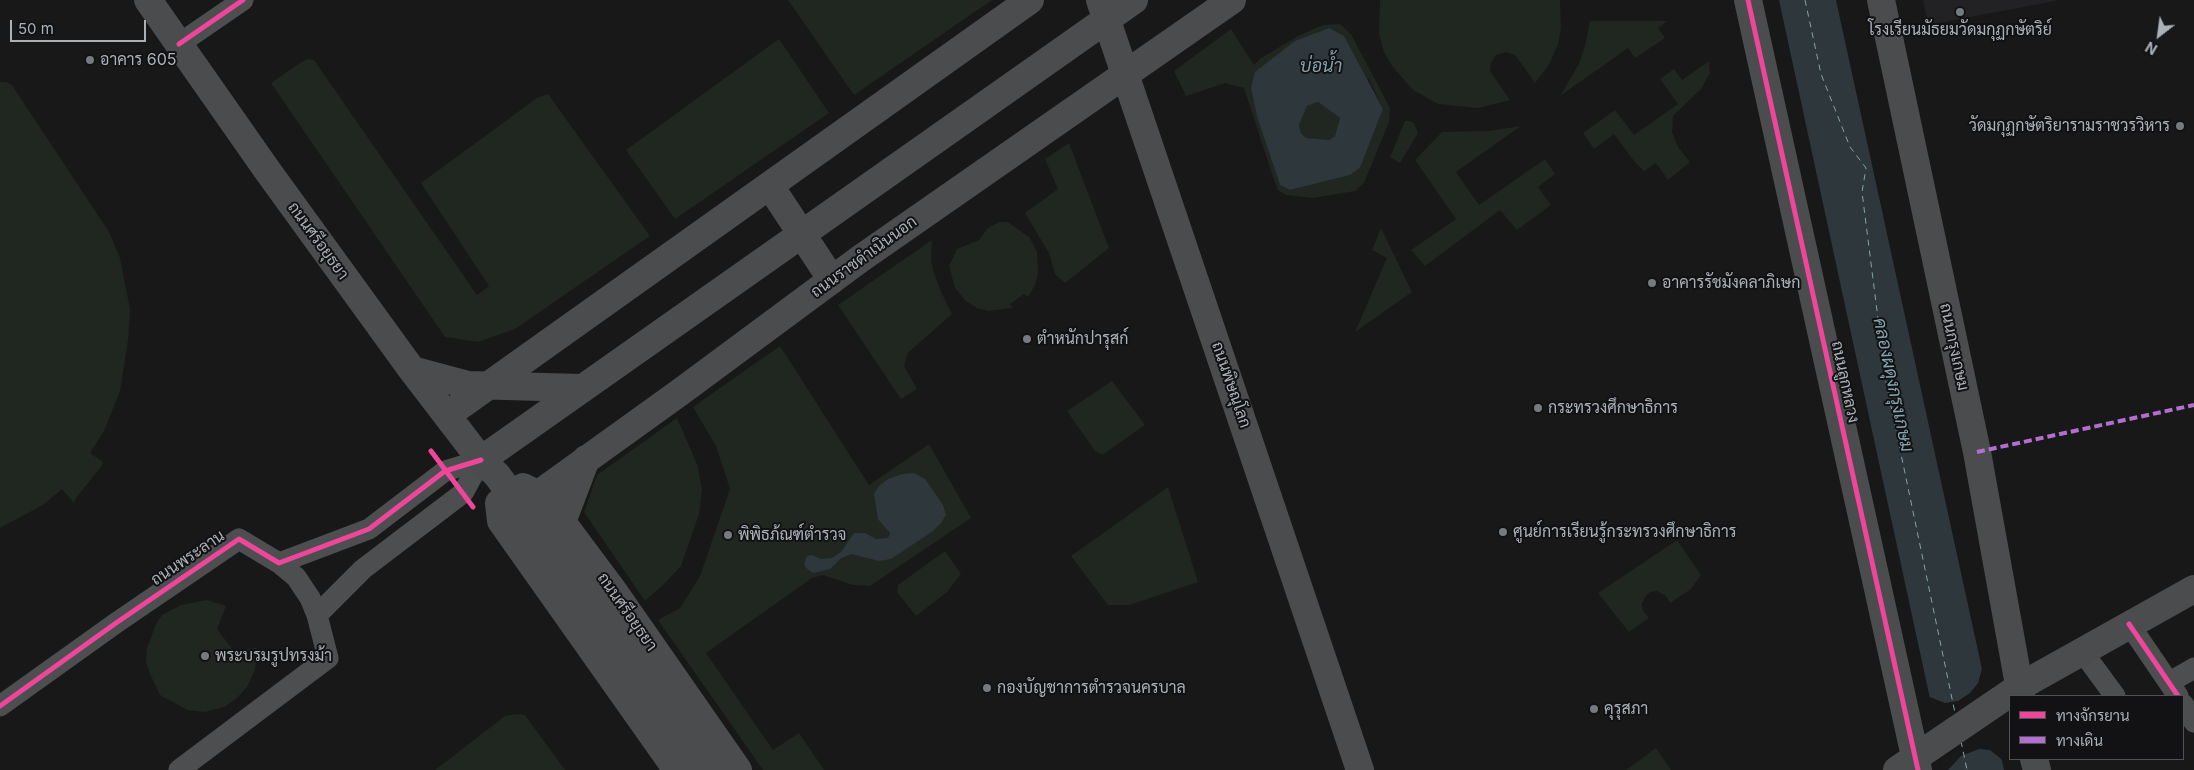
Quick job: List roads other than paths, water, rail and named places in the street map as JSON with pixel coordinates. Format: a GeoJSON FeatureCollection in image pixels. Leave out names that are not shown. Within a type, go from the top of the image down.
{"type":"FeatureCollection","features":[{"type":"Feature","properties":{"kind":"main road","name":"ถนนศรีอยุธยา"},"geometry":{"type":"LineString","coordinates":[[148,0],[412,370],[520,508],[677,770]]}},
{"type":"Feature","properties":{"kind":"main road"},"geometry":{"type":"LineString","coordinates":[[447,415],[1030,0]]}},
{"type":"Feature","properties":{"kind":"main road"},"geometry":{"type":"LineString","coordinates":[[489,468],[582,388],[802,233],[1103,10],[1134,0]]}},
{"type":"Feature","properties":{"kind":"main road","name":"ถนนราชดำเนินนอก"},"geometry":{"type":"LineString","coordinates":[[520,508],[680,393],[832,280],[1232,0]]}},
{"type":"Feature","properties":{"kind":"main road","name":"ถนนลูกหลวง"},"geometry":{"type":"LineString","coordinates":[[1748,0],[1916,760]]}},
{"type":"Feature","properties":{"kind":"main road","name":"ถนนกรุงเกษม"},"geometry":{"type":"LineString","coordinates":[[1881,0],[1977,452],[2014,694]]}},
{"type":"Feature","properties":{"kind":"main road","name":"ถนนพิษณุโลก"},"geometry":{"type":"LineString","coordinates":[[1103,10],[1360,770]]}},
{"type":"Feature","properties":{"kind":"main road"},"geometry":{"type":"LineString","coordinates":[[770,186],[832,280]]}},
{"type":"Feature","properties":{"kind":"main road"},"geometry":{"type":"LineString","coordinates":[[412,370],[469,374],[512,367]]}},
{"type":"Feature","properties":{"kind":"main road"},"geometry":{"type":"LineString","coordinates":[[412,370],[468,385],[582,388]]}},
{"type":"Feature","properties":{"kind":"main road"},"geometry":{"type":"LineString","coordinates":[[562,522],[586,459]]}},
{"type":"Feature","properties":{"kind":"main road","name":"ถนนศรีอยุธยา"},"geometry":{"type":"LineString","coordinates":[[489,468],[520,508],[562,522],[633,619],[738,770]]}},
{"type":"Feature","properties":{"kind":"main road"},"geometry":{"type":"LineString","coordinates":[[2014,694],[2082,651],[2194,589]]}},
{"type":"Feature","properties":{"kind":"main road","name":"ถนนศรีอยุธยา"},"geometry":{"type":"LineString","coordinates":[[579,609],[611,634],[708,770]]}},
{"type":"Feature","properties":{"kind":"main road"},"geometry":{"type":"LineString","coordinates":[[611,634],[633,619]]}},
{"type":"Feature","properties":{"kind":"main road"},"geometry":{"type":"LineString","coordinates":[[1916,760],[2009,697]]}},
{"type":"Feature","properties":{"kind":"street"},"geometry":{"type":"LineString","coordinates":[[179,44],[243,0]]}},
{"type":"Feature","properties":{"kind":"street"},"geometry":{"type":"LineString","coordinates":[[279,562],[369,529],[445,472],[489,468]]}},
{"type":"Feature","properties":{"kind":"street"},"geometry":{"type":"LineString","coordinates":[[316,615],[362,569],[463,493],[489,468]]}},
{"type":"Feature","properties":{"kind":"street","name":"ถนนพระลาน"},"geometry":{"type":"LineString","coordinates":[[0,706],[116,623],[239,539],[279,562],[296,577],[310,598],[328,658],[179,770]]}},
{"type":"Feature","properties":{"kind":"street"},"geometry":{"type":"LineString","coordinates":[[2129,624],[2174,689],[2194,668]]}},
{"type":"Feature","properties":{"kind":"street"},"geometry":{"type":"LineString","coordinates":[[2082,651],[2114,695]]}},
{"type":"Feature","properties":{"kind":"street"},"geometry":{"type":"LineString","coordinates":[[2184,706],[2194,722]]}},
{"type":"Feature","properties":{"kind":"water","name":"คลองผดุงกรุงเกษม"},"geometry":{"type":"Polygon","coordinates":[[[1779,0],[1836,0],[2004,770],[1943,770],[1929,694],[1779,0]]]}},
{"type":"Feature","properties":{"kind":"water","name":"บ่อน้ำ"},"geometry":{"type":"Polygon","coordinates":[[[1329,28],[1344,36],[1383,109],[1360,168],[1350,175],[1290,190],[1280,185],[1257,117],[1251,88],[1255,72],[1295,41],[1329,28]],[[1318,102],[1307,106],[1299,125],[1301,133],[1306,138],[1329,140],[1335,136],[1340,118],[1318,102]]]}},
{"type":"Feature","properties":{"kind":"water"},"geometry":{"type":"Polygon","coordinates":[[[914,473],[925,479],[943,505],[946,515],[933,531],[891,559],[879,561],[851,554],[840,559],[830,569],[813,573],[805,567],[804,563],[807,556],[812,555],[821,559],[832,558],[841,552],[854,533],[865,533],[876,539],[888,538],[890,533],[878,519],[874,494],[879,486],[888,479],[902,474],[914,473]]]}},
{"type":"Feature","properties":{"kind":"place","name":"โรงเรียนมัธยมวัดมกุฏกษัตริย์"},"geometry":{"type":"Point","coordinates":[1960,12]}},
{"type":"Feature","properties":{"kind":"place","name":"อาคาร 605"},"geometry":{"type":"Point","coordinates":[90,60]}},
{"type":"Feature","properties":{"kind":"place","name":"วัดมกุฏกษัตริยารามราชวรวิหาร"},"geometry":{"type":"Point","coordinates":[2180,126]}},
{"type":"Feature","properties":{"kind":"place","name":"อาคารรัชมังคลาภิเษก"},"geometry":{"type":"Point","coordinates":[1652,283]}},
{"type":"Feature","properties":{"kind":"place","name":"ตำหนักปารุสก์"},"geometry":{"type":"Point","coordinates":[1027,339]}},
{"type":"Feature","properties":{"kind":"place","name":"กระทรวงศึกษาธิการ"},"geometry":{"type":"Point","coordinates":[1538,408]}},
{"type":"Feature","properties":{"kind":"place","name":"ศูนย์การเรียนรู้กระทรวงศึกษาธิการ"},"geometry":{"type":"Point","coordinates":[1503,532]}},
{"type":"Feature","properties":{"kind":"place","name":"พิพิธภ้ณฑ์ตำรวจ"},"geometry":{"type":"Point","coordinates":[728,535]}},
{"type":"Feature","properties":{"kind":"place","name":"พระบรมรูปทรงม้า"},"geometry":{"type":"Point","coordinates":[205,656]}},
{"type":"Feature","properties":{"kind":"place","name":"กองบัญชาการตำรวจนครบาล"},"geometry":{"type":"Point","coordinates":[987,688]}},
{"type":"Feature","properties":{"kind":"place","name":"คุรุสภา"},"geometry":{"type":"Point","coordinates":[1594,709]}}]}
